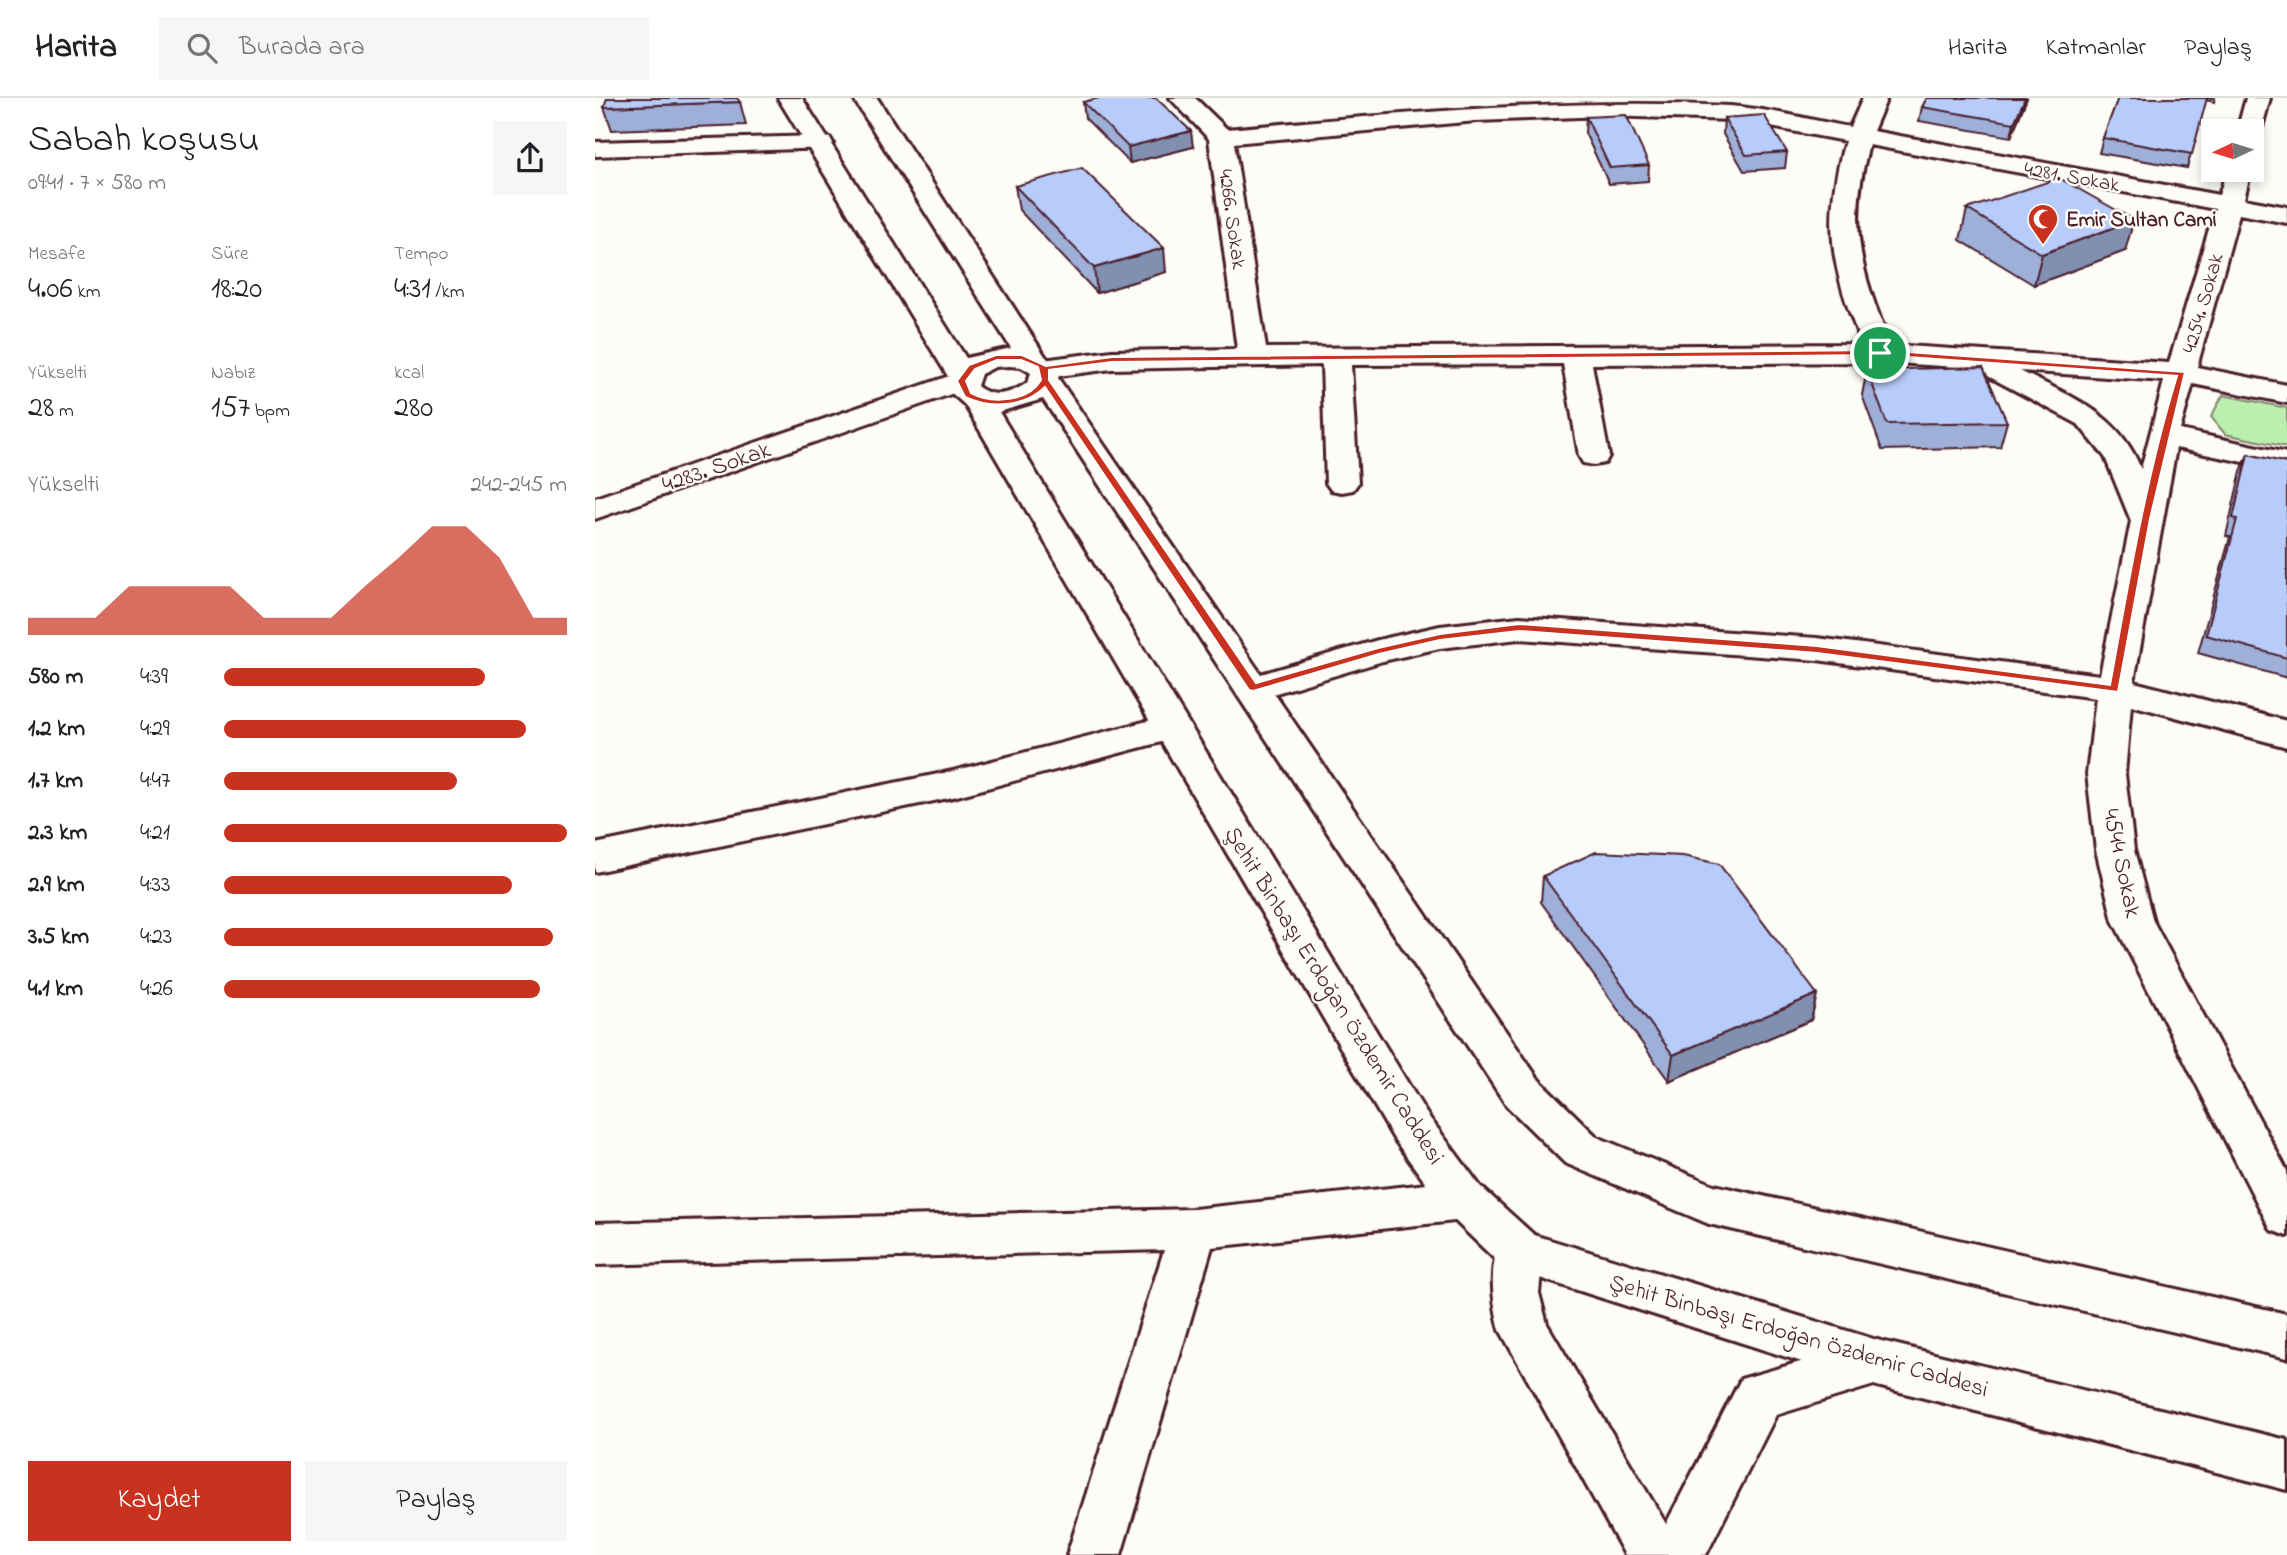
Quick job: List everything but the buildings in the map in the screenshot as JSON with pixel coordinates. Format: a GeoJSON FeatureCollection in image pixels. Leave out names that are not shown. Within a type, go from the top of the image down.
{"type":"FeatureCollection","features":[{"type":"Feature","properties":{"kind":"street","name":"Şehit Binbaşı Erdoğan Özdemir Caddesi"},"geometry":{"type":"LineString","coordinates":[[790,98],[821,143],[1410,1126],[1464,1200],[1520,1251],[1877,1363],[2287,1465]]}},
{"type":"Feature","properties":{"kind":"street"},"geometry":{"type":"LineString","coordinates":[[865,98],[1040,370],[1523,1093],[1581,1150],[1709,1204],[2287,1336]]}},
{"type":"Feature","properties":{"kind":"street","name":"4266. Sokak"},"geometry":{"type":"LineString","coordinates":[[1182,98],[1221,137],[1252,357]]}},
{"type":"Feature","properties":{"kind":"street"},"geometry":{"type":"LineString","coordinates":[[1875,98],[1856,137],[1844,209],[1849,273],[1880,353]]}},
{"type":"Feature","properties":{"kind":"street"},"geometry":{"type":"LineString","coordinates":[[2252,119],[2258,98]]}},
{"type":"Feature","properties":{"kind":"street","name":"4281. Sokak"},"geometry":{"type":"LineString","coordinates":[[1221,137],[1571,103],[1667,107],[1733,113],[2287,215]]}},
{"type":"Feature","properties":{"kind":"street"},"geometry":{"type":"LineString","coordinates":[[595,149],[821,143]]}},
{"type":"Feature","properties":{"kind":"street","name":"4254. Sokak"},"geometry":{"type":"LineString","coordinates":[[2145,519],[2163,436],[2236,182]]}},
{"type":"Feature","properties":{"kind":"street"},"geometry":{"type":"LineString","coordinates":[[1040,370],[1040,388],[1019,400],[991,402],[969,389],[972,367],[996,358],[1040,370],[1112,360],[1252,357],[1336,359],[1880,353],[1970,356],[2182,373],[2287,394]]}},
{"type":"Feature","properties":{"kind":"street"},"geometry":{"type":"LineString","coordinates":[[1576,355],[1594,456]]}},
{"type":"Feature","properties":{"kind":"street"},"geometry":{"type":"LineString","coordinates":[[1970,356],[2089,418],[2120,455],[2145,519]]}},
{"type":"Feature","properties":{"kind":"street"},"geometry":{"type":"LineString","coordinates":[[1336,359],[1342,483]]}},
{"type":"Feature","properties":{"kind":"street","name":"4283. Sokak"},"geometry":{"type":"LineString","coordinates":[[595,509],[838,423],[969,389]]}},
{"type":"Feature","properties":{"kind":"street"},"geometry":{"type":"LineString","coordinates":[[2163,436],[2287,462]]}},
{"type":"Feature","properties":{"kind":"street","name":"4544 Sokak"},"geometry":{"type":"LineString","coordinates":[[2145,519],[2115,689],[2106,774],[2115,850],[2133,921],[2287,1216]]}},
{"type":"Feature","properties":{"kind":"street"},"geometry":{"type":"LineString","coordinates":[[1253,688],[1378,651],[1440,637],[1519,628],[1817,649],[2115,689],[2287,734]]}},
{"type":"Feature","properties":{"kind":"street"},"geometry":{"type":"LineString","coordinates":[[595,858],[953,784],[1171,727]]}},
{"type":"Feature","properties":{"kind":"street"},"geometry":{"type":"LineString","coordinates":[[595,1244],[1194,1228],[1464,1200]]}},
{"type":"Feature","properties":{"kind":"street"},"geometry":{"type":"LineString","coordinates":[[1094,1555],[1194,1228]]}},
{"type":"Feature","properties":{"kind":"street"},"geometry":{"type":"LineString","coordinates":[[1520,1251],[1515,1293],[1524,1330],[1654,1555]]}},
{"type":"Feature","properties":{"kind":"street"},"geometry":{"type":"LineString","coordinates":[[1678,1555],[1759,1396],[1877,1363]]}},
{"type":"Feature","properties":{"kind":"green space"},"geometry":{"type":"Polygon","coordinates":[[[2223,395],[2287,408],[2287,447],[2225,434],[2211,417],[2223,395]]]}},
{"type":"Feature","properties":{"kind":"place","name":"Emir Sultan Cami"},"geometry":{"type":"Point","coordinates":[2043,246]}},
{"type":"Feature","properties":{"kind":"route"},"geometry":{"type":"LineString","coordinates":[[1880,353],[1112,360],[1043,369],[1046,372],[1045,380],[1040,388],[1019,400],[1005,402],[977,400],[962,389],[961,381],[972,367],[996,358],[1022,357],[1041,366],[1046,372],[1045,380],[1253,688],[1378,651],[1440,637],[1519,628],[1817,649],[2115,689],[2145,519],[2163,436],[2182,373],[1970,356],[1880,353]]}}]}
